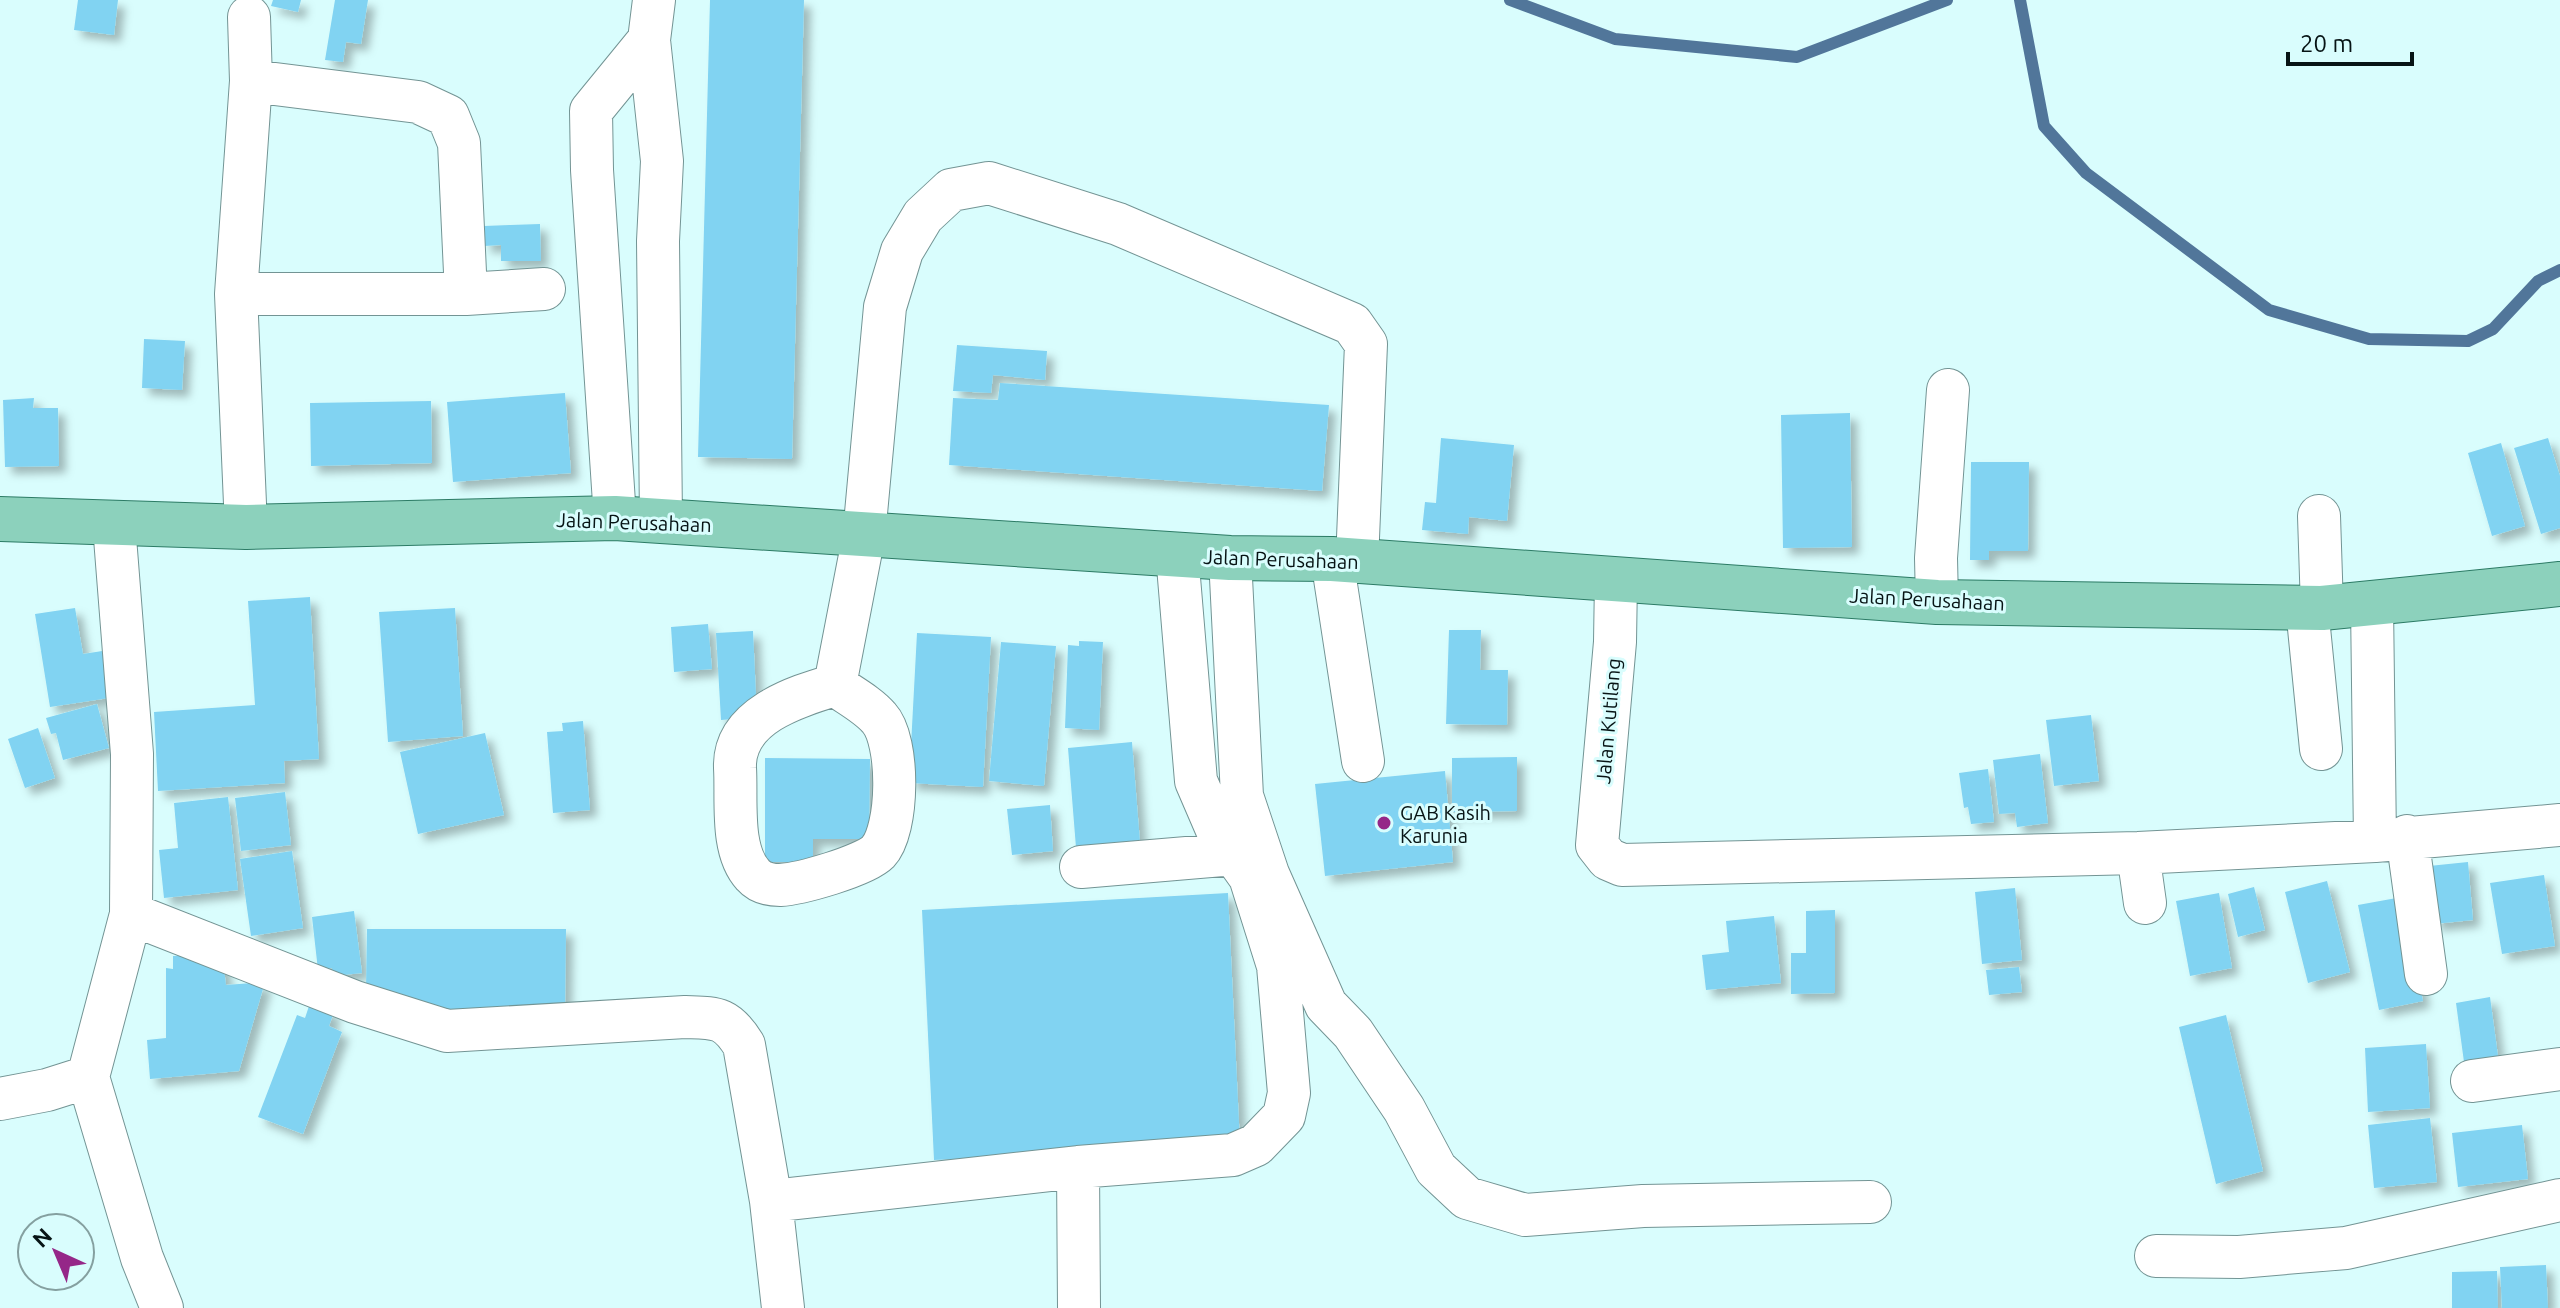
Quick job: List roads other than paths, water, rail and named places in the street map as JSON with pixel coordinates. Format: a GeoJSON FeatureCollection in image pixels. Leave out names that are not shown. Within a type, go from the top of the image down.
{"type":"FeatureCollection","features":[{"type":"Feature","properties":{"kind":"main road","name":"Jalan Perusahaan"},"geometry":{"type":"LineString","coordinates":[[0,519],[246,527],[615,518],[1230,558],[1345,560],[1937,602],[2315,608],[2560,584]]}},
{"type":"Feature","properties":{"kind":"street"},"geometry":{"type":"LineString","coordinates":[[246,527],[236,294],[251,81],[249,17]]}},
{"type":"Feature","properties":{"kind":"street"},"geometry":{"type":"LineString","coordinates":[[652,20],[662,161],[661,520]]}},
{"type":"Feature","properties":{"kind":"street"},"geometry":{"type":"LineString","coordinates":[[615,518],[592,170],[591,111],[652,20]]}},
{"type":"Feature","properties":{"kind":"street"},"geometry":{"type":"LineString","coordinates":[[251,81],[418,102],[448,116],[459,143],[466,294]]}},
{"type":"Feature","properties":{"kind":"street"},"geometry":{"type":"LineString","coordinates":[[835,685],[864,535],[885,307],[902,251],[923,216],[951,190],[989,183],[1118,224],[1352,324],[1366,344],[1345,560],[1363,761]]}},
{"type":"Feature","properties":{"kind":"street"},"geometry":{"type":"LineString","coordinates":[[236,294],[466,294],[544,289]]}},
{"type":"Feature","properties":{"kind":"street"},"geometry":{"type":"LineString","coordinates":[[604,329],[660,328]]}},
{"type":"Feature","properties":{"kind":"street"},"geometry":{"type":"LineString","coordinates":[[1937,602],[1936,558],[1948,390]]}},
{"type":"Feature","properties":{"kind":"street"},"geometry":{"type":"LineString","coordinates":[[2319,516],[2315,608],[2321,749]]}},
{"type":"Feature","properties":{"kind":"street"},"geometry":{"type":"LineString","coordinates":[[114,525],[132,754],[131,914],[88,1077],[142,1258],[162,1308]]}},
{"type":"Feature","properties":{"kind":"street"},"geometry":{"type":"LineString","coordinates":[[771,1201],[1078,1167],[1233,1155],[1256,1145],[1284,1116],[1289,1093],[1278,966],[1250,877],[1218,832],[1196,781],[1177,554]]}},
{"type":"Feature","properties":{"kind":"street"},"geometry":{"type":"LineString","coordinates":[[1230,558],[1242,796],[1263,861],[1326,1005],[1353,1033],[1396,1096],[1436,1169],[1467,1198],[1525,1215],[1643,1206],[1870,1202]]}},
{"type":"Feature","properties":{"kind":"street","name":"Jalan Kutilang"},"geometry":{"type":"LineString","coordinates":[[1616,580],[1615,642],[1597,845],[1608,859],[1622,865],[2138,853]]}},
{"type":"Feature","properties":{"kind":"street"},"geometry":{"type":"LineString","coordinates":[[2372,604],[2391,838],[2426,974]]}},
{"type":"Feature","properties":{"kind":"street"},"geometry":{"type":"LineString","coordinates":[[835,685],[879,718],[891,741],[892,828],[877,854],[861,863],[782,885],[765,884],[755,878],[740,853],[735,763],[740,742],[761,716],[807,693],[835,685]]}},
{"type":"Feature","properties":{"kind":"street"},"geometry":{"type":"LineString","coordinates":[[2145,903],[2138,853],[2560,825]]}},
{"type":"Feature","properties":{"kind":"street"},"geometry":{"type":"LineString","coordinates":[[1081,867],[1234,854]]}},
{"type":"Feature","properties":{"kind":"street"},"geometry":{"type":"LineString","coordinates":[[131,914],[355,1002],[447,1031],[685,1017],[720,1018],[735,1030],[744,1045],[771,1201],[783,1308]]}},
{"type":"Feature","properties":{"kind":"street"},"geometry":{"type":"LineString","coordinates":[[2472,1081],[2560,1069]]}},
{"type":"Feature","properties":{"kind":"street"},"geometry":{"type":"LineString","coordinates":[[0,1099],[47,1090],[88,1077]]}},
{"type":"Feature","properties":{"kind":"street"},"geometry":{"type":"LineString","coordinates":[[1078,1167],[1079,1308]]}},
{"type":"Feature","properties":{"kind":"street"},"geometry":{"type":"LineString","coordinates":[[2156,1256],[2239,1257],[2346,1248],[2560,1200]]}},
{"type":"Feature","properties":{"kind":"waterway"},"geometry":{"type":"LineString","coordinates":[[1510,0],[1615,39],[1797,57],[1947,0]]}},
{"type":"Feature","properties":{"kind":"waterway"},"geometry":{"type":"LineString","coordinates":[[2020,0],[2044,126],[2086,173],[2269,310],[2369,339],[2468,341],[2493,329],[2538,281],[2560,270]]}},
{"type":"Feature","properties":{"kind":"place","name":"GAB Kasih Karunia"},"geometry":{"type":"Point","coordinates":[1384,823]}}]}
